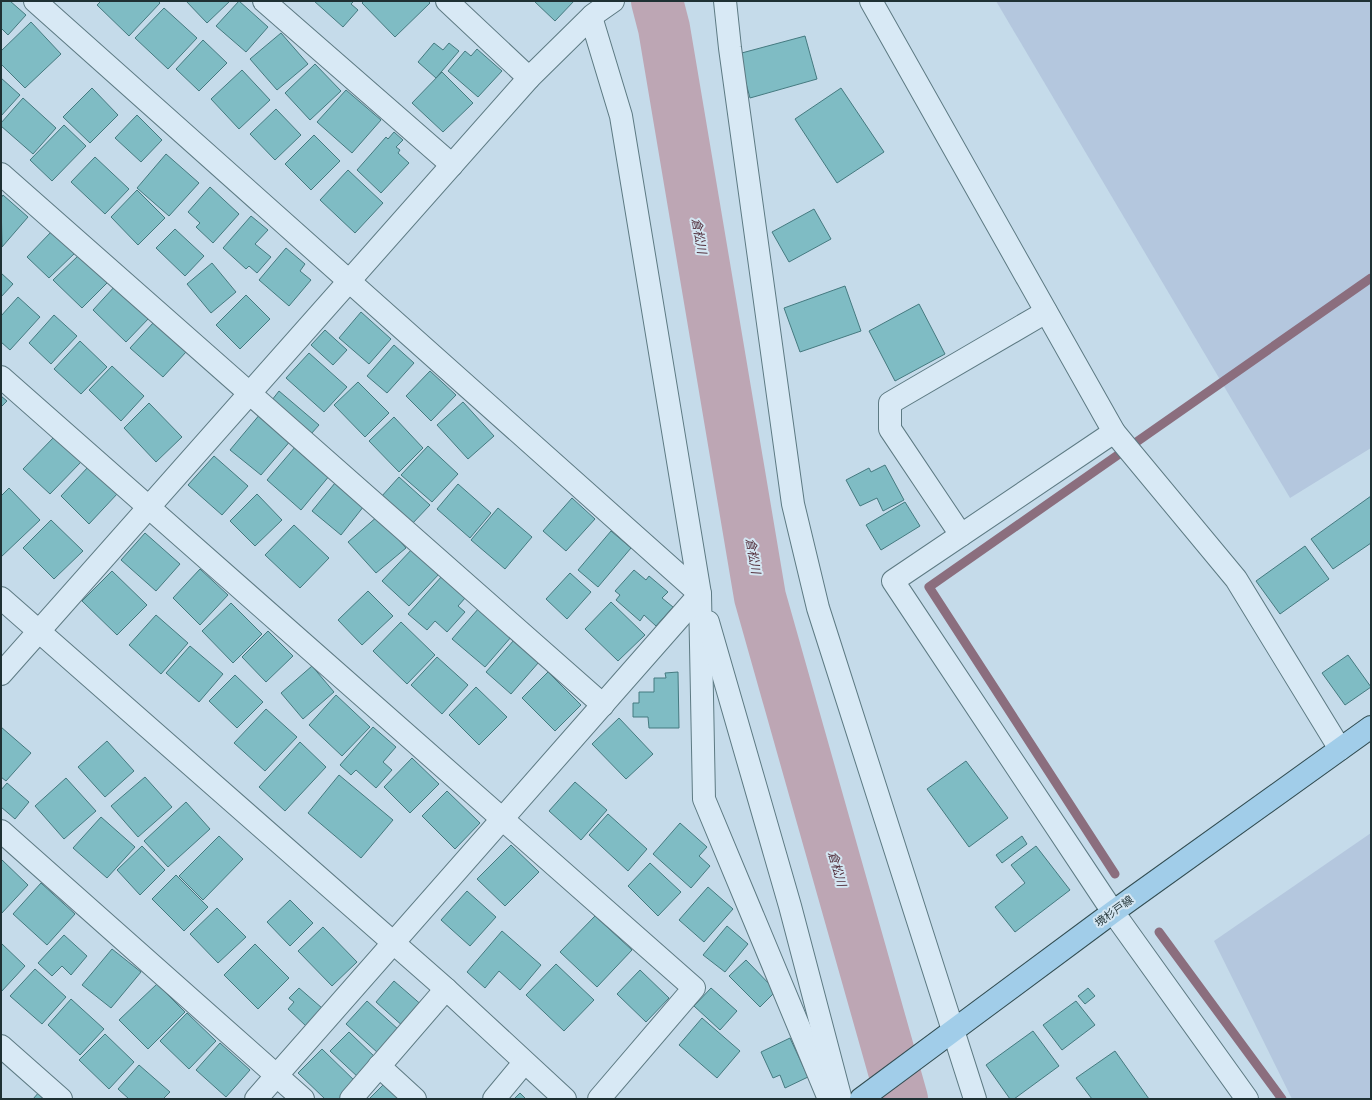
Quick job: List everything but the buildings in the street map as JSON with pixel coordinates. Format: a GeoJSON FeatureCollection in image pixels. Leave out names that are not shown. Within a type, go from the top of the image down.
{"type":"FeatureCollection","features":[{"type":"Feature","properties":{"kind":"main road","name":"境杉戸線"},"geometry":{"type":"LineString","coordinates":[[861,1099],[1113,912],[1371,727]]}},
{"type":"Feature","properties":{"kind":"street"},"geometry":{"type":"LineString","coordinates":[[35,1],[700,594],[704,799],[829,1099]]}},
{"type":"Feature","properties":{"kind":"street"},"geometry":{"type":"LineString","coordinates":[[264,1],[452,165]]}},
{"type":"Feature","properties":{"kind":"street"},"geometry":{"type":"LineString","coordinates":[[447,1],[529,78]]}},
{"type":"Feature","properties":{"kind":"street"},"geometry":{"type":"LineString","coordinates":[[592,15],[613,1]]}},
{"type":"Feature","properties":{"kind":"street"},"geometry":{"type":"LineString","coordinates":[[725,1],[730,48],[793,504],[818,608],[949,1034],[975,1099]]}},
{"type":"Feature","properties":{"kind":"street"},"geometry":{"type":"LineString","coordinates":[[871,1],[1114,432],[1236,579],[1340,749]]}},
{"type":"Feature","properties":{"kind":"street"},"geometry":{"type":"LineString","coordinates":[[1,674],[529,78],[591,17],[621,116],[700,594],[790,906],[841,1099]]}},
{"type":"Feature","properties":{"kind":"street"},"geometry":{"type":"LineString","coordinates":[[1,174],[603,705]]}},
{"type":"Feature","properties":{"kind":"street"},"geometry":{"type":"LineString","coordinates":[[960,535],[890,429],[890,403],[1046,312]]}},
{"type":"Feature","properties":{"kind":"street"},"geometry":{"type":"LineString","coordinates":[[1,377],[694,988],[599,1099]]}},
{"type":"Feature","properties":{"kind":"street"},"geometry":{"type":"LineString","coordinates":[[1114,432],[893,581],[1113,912],[1248,1099]]}},
{"type":"Feature","properties":{"kind":"street"},"geometry":{"type":"LineString","coordinates":[[256,1099],[700,594]]}},
{"type":"Feature","properties":{"kind":"street"},"geometry":{"type":"LineString","coordinates":[[1,598],[446,989],[524,1063],[565,1099]]}},
{"type":"Feature","properties":{"kind":"street"},"geometry":{"type":"LineString","coordinates":[[1,831],[303,1099]]}},
{"type":"Feature","properties":{"kind":"street"},"geometry":{"type":"LineString","coordinates":[[351,1099],[446,989]]}},
{"type":"Feature","properties":{"kind":"street"},"geometry":{"type":"LineString","coordinates":[[1,1046],[61,1099]]}},
{"type":"Feature","properties":{"kind":"street"},"geometry":{"type":"LineString","coordinates":[[494,1099],[524,1063]]}},
{"type":"Feature","properties":{"kind":"street"},"geometry":{"type":"LineString","coordinates":[[379,1066],[415,1099]]}},
{"type":"Feature","properties":{"kind":"shaded area"},"geometry":{"type":"Polygon","coordinates":[[[996,1],[1371,1],[1371,448],[1290,498],[996,1]]]}},
{"type":"Feature","properties":{"kind":"shaded area"},"geometry":{"type":"Polygon","coordinates":[[[1371,833],[1371,1099],[1292,1099],[1214,941],[1371,833]]]}},
{"type":"Feature","properties":{"kind":"waterway","name":"倉松川"},"geometry":{"type":"LineString","coordinates":[[657,1],[664,28],[760,597],[902,1099]]}},
{"type":"Feature","properties":{"kind":"waterway"},"geometry":{"type":"LineString","coordinates":[[1115,874],[929,587],[1371,278]]}},
{"type":"Feature","properties":{"kind":"waterway"},"geometry":{"type":"LineString","coordinates":[[1159,932],[1282,1099]]}}]}
